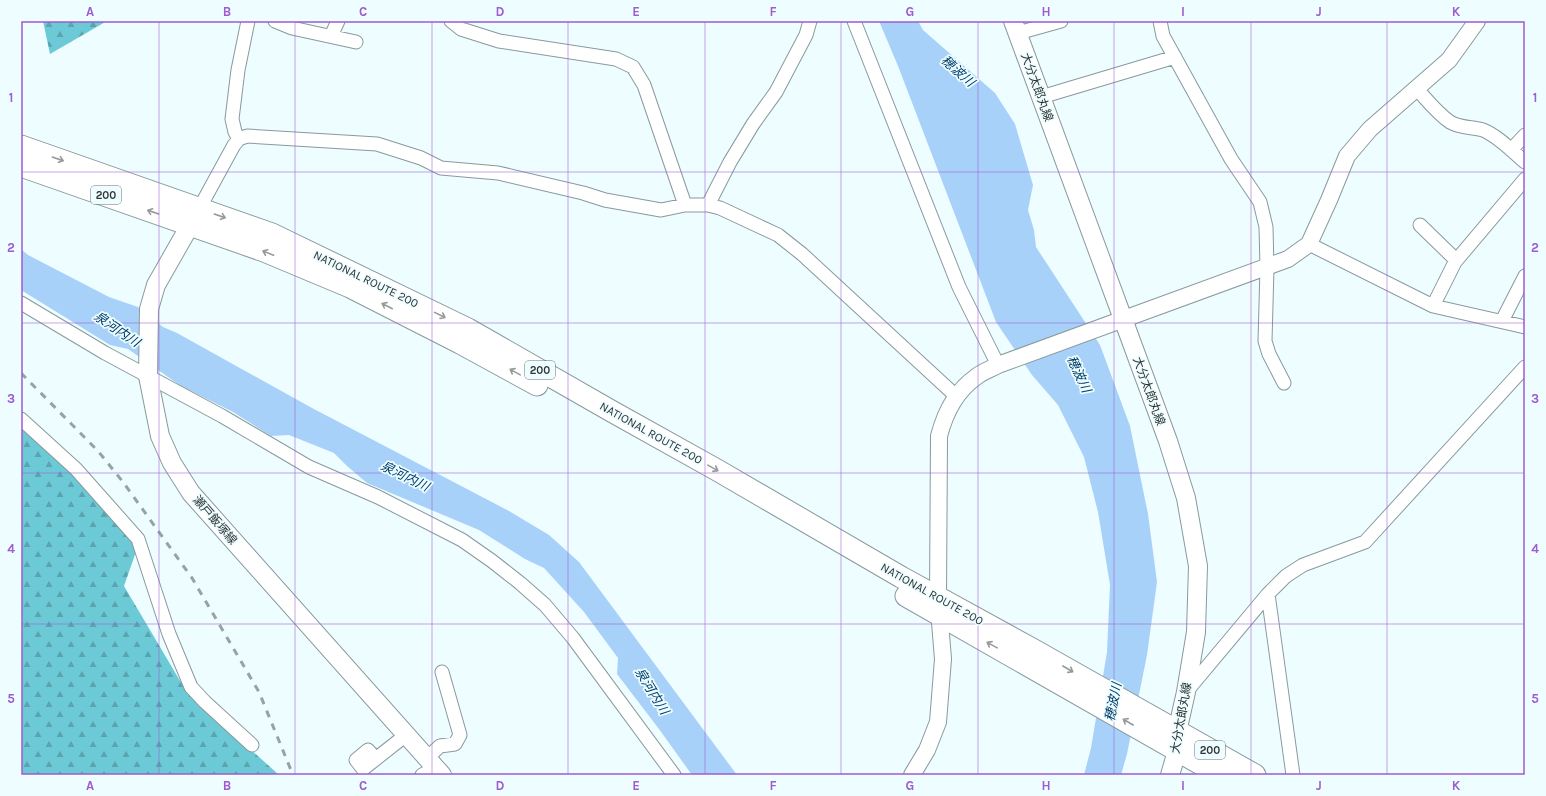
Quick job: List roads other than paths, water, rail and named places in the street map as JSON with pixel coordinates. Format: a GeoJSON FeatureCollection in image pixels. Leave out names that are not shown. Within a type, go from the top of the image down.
{"type":"FeatureCollection","features":[{"type":"Feature","properties":{"kind":"highway","name":"NATIONAL ROUTE 200"},"geometry":{"type":"LineString","coordinates":[[21,146],[195,217]]}},
{"type":"Feature","properties":{"kind":"highway","name":"NATIONAL ROUTE 200"},"geometry":{"type":"LineString","coordinates":[[21,166],[195,217],[272,234],[468,329],[938,606],[1170,737],[1255,775]]}},
{"type":"Feature","properties":{"kind":"highway","name":"NATIONAL ROUTE 200"},"geometry":{"type":"LineString","coordinates":[[1170,737],[1220,775]]}},
{"type":"Feature","properties":{"kind":"main road","name":"大分太郎丸線"},"geometry":{"type":"LineString","coordinates":[[1015,27],[1119,321],[1168,441],[1188,505],[1198,566],[1196,632],[1186,692],[1170,737],[1170,775]]}},
{"type":"Feature","properties":{"kind":"main road","name":"瀬戸飯塚線"},"geometry":{"type":"LineString","coordinates":[[195,217],[156,285],[149,309],[148,376],[160,436],[172,463],[191,493],[406,735],[431,769]]}},
{"type":"Feature","properties":{"kind":"street"},"geometry":{"type":"LineString","coordinates":[[239,139],[235,132],[232,119],[238,70],[248,21]]}},
{"type":"Feature","properties":{"kind":"street"},"geometry":{"type":"LineString","coordinates":[[275,21],[292,28],[356,42]]}},
{"type":"Feature","properties":{"kind":"street"},"geometry":{"type":"LineString","coordinates":[[331,36],[338,21]]}},
{"type":"Feature","properties":{"kind":"street"},"geometry":{"type":"LineString","coordinates":[[451,21],[461,29],[499,41],[616,59],[633,67],[644,85],[685,205]]}},
{"type":"Feature","properties":{"kind":"street"},"geometry":{"type":"LineString","coordinates":[[708,205],[730,162],[753,124],[776,92],[806,35],[810,21]]}},
{"type":"Feature","properties":{"kind":"street"},"geometry":{"type":"LineString","coordinates":[[854,21],[960,287],[998,365]]}},
{"type":"Feature","properties":{"kind":"street"},"geometry":{"type":"LineString","coordinates":[[1015,27],[1061,21]]}},
{"type":"Feature","properties":{"kind":"street"},"geometry":{"type":"LineString","coordinates":[[1160,21],[1163,36],[1231,160],[1260,202],[1266,227],[1267,268],[1265,341],[1269,354],[1284,383]]}},
{"type":"Feature","properties":{"kind":"street"},"geometry":{"type":"LineString","coordinates":[[912,775],[927,750],[938,722],[943,658],[938,606],[939,436],[943,420],[956,396],[976,377],[998,365],[1267,268],[1288,259],[1309,244],[1348,156],[1370,129],[1449,60],[1477,21]]}},
{"type":"Feature","properties":{"kind":"street"},"geometry":{"type":"LineString","coordinates":[[1041,97],[1175,57]]}},
{"type":"Feature","properties":{"kind":"street"},"geometry":{"type":"LineString","coordinates":[[1417,89],[1450,122],[1463,127],[1482,130],[1491,134],[1525,162]]}},
{"type":"Feature","properties":{"kind":"street"},"geometry":{"type":"LineString","coordinates":[[1510,150],[1525,135]]}},
{"type":"Feature","properties":{"kind":"street"},"geometry":{"type":"LineString","coordinates":[[195,217],[234,145],[239,139],[247,136],[377,144],[421,158],[441,168],[498,173],[583,193],[605,200],[661,210],[685,205],[708,205],[720,208],[778,235],[808,259],[956,396]]}},
{"type":"Feature","properties":{"kind":"street"},"geometry":{"type":"LineString","coordinates":[[1433,306],[1456,260],[1525,179]]}},
{"type":"Feature","properties":{"kind":"street"},"geometry":{"type":"LineString","coordinates":[[1420,225],[1456,260]]}},
{"type":"Feature","properties":{"kind":"street"},"geometry":{"type":"LineString","coordinates":[[1309,244],[1433,306],[1525,326]]}},
{"type":"Feature","properties":{"kind":"street"},"geometry":{"type":"LineString","coordinates":[[1502,321],[1525,276]]}},
{"type":"Feature","properties":{"kind":"street"},"geometry":{"type":"LineString","coordinates":[[21,302],[104,353],[222,416],[309,467],[378,497],[462,540],[492,561],[545,605],[573,638],[674,775]]}},
{"type":"Feature","properties":{"kind":"street"},"geometry":{"type":"LineString","coordinates":[[1186,692],[1268,594],[1286,576],[1303,565],[1365,542],[1525,367]]}},
{"type":"Feature","properties":{"kind":"street"},"geometry":{"type":"LineString","coordinates":[[21,419],[76,469],[138,539],[169,634],[191,687],[205,702],[252,745]]}},
{"type":"Feature","properties":{"kind":"street"},"geometry":{"type":"LineString","coordinates":[[1268,594],[1293,775]]}},
{"type":"Feature","properties":{"kind":"street"},"geometry":{"type":"LineString","coordinates":[[431,769],[440,746],[455,744],[460,735],[442,672]]}},
{"type":"Feature","properties":{"kind":"street"},"geometry":{"type":"LineString","coordinates":[[376,759],[406,735]]}},
{"type":"Feature","properties":{"kind":"water","name":"穂波川"},"geometry":{"type":"Polygon","coordinates":[[[879,21],[918,21],[923,30],[995,93],[1015,124],[1033,185],[1028,210],[1034,230],[1036,247],[1100,345],[1130,426],[1148,514],[1157,582],[1147,655],[1127,754],[1121,775],[1084,775],[1091,748],[1107,652],[1110,585],[1098,512],[1084,457],[1058,405],[1032,375],[996,322],[898,66],[879,21]]]}},
{"type":"Feature","properties":{"kind":"water","name":"泉河内川"},"geometry":{"type":"Polygon","coordinates":[[[21,249],[28,255],[109,297],[138,307],[163,327],[177,333],[312,408],[509,511],[549,535],[579,562],[737,775],[692,775],[617,674],[618,658],[584,612],[544,568],[525,559],[479,530],[367,483],[334,453],[289,435],[271,436],[233,412],[181,386],[128,349],[110,345],[21,290],[21,249]]]}},
{"type":"Feature","properties":{"kind":"railway"},"geometry":{"type":"LineString","coordinates":[[21,373],[98,451],[123,482],[192,578],[259,692],[293,775]]}}]}
